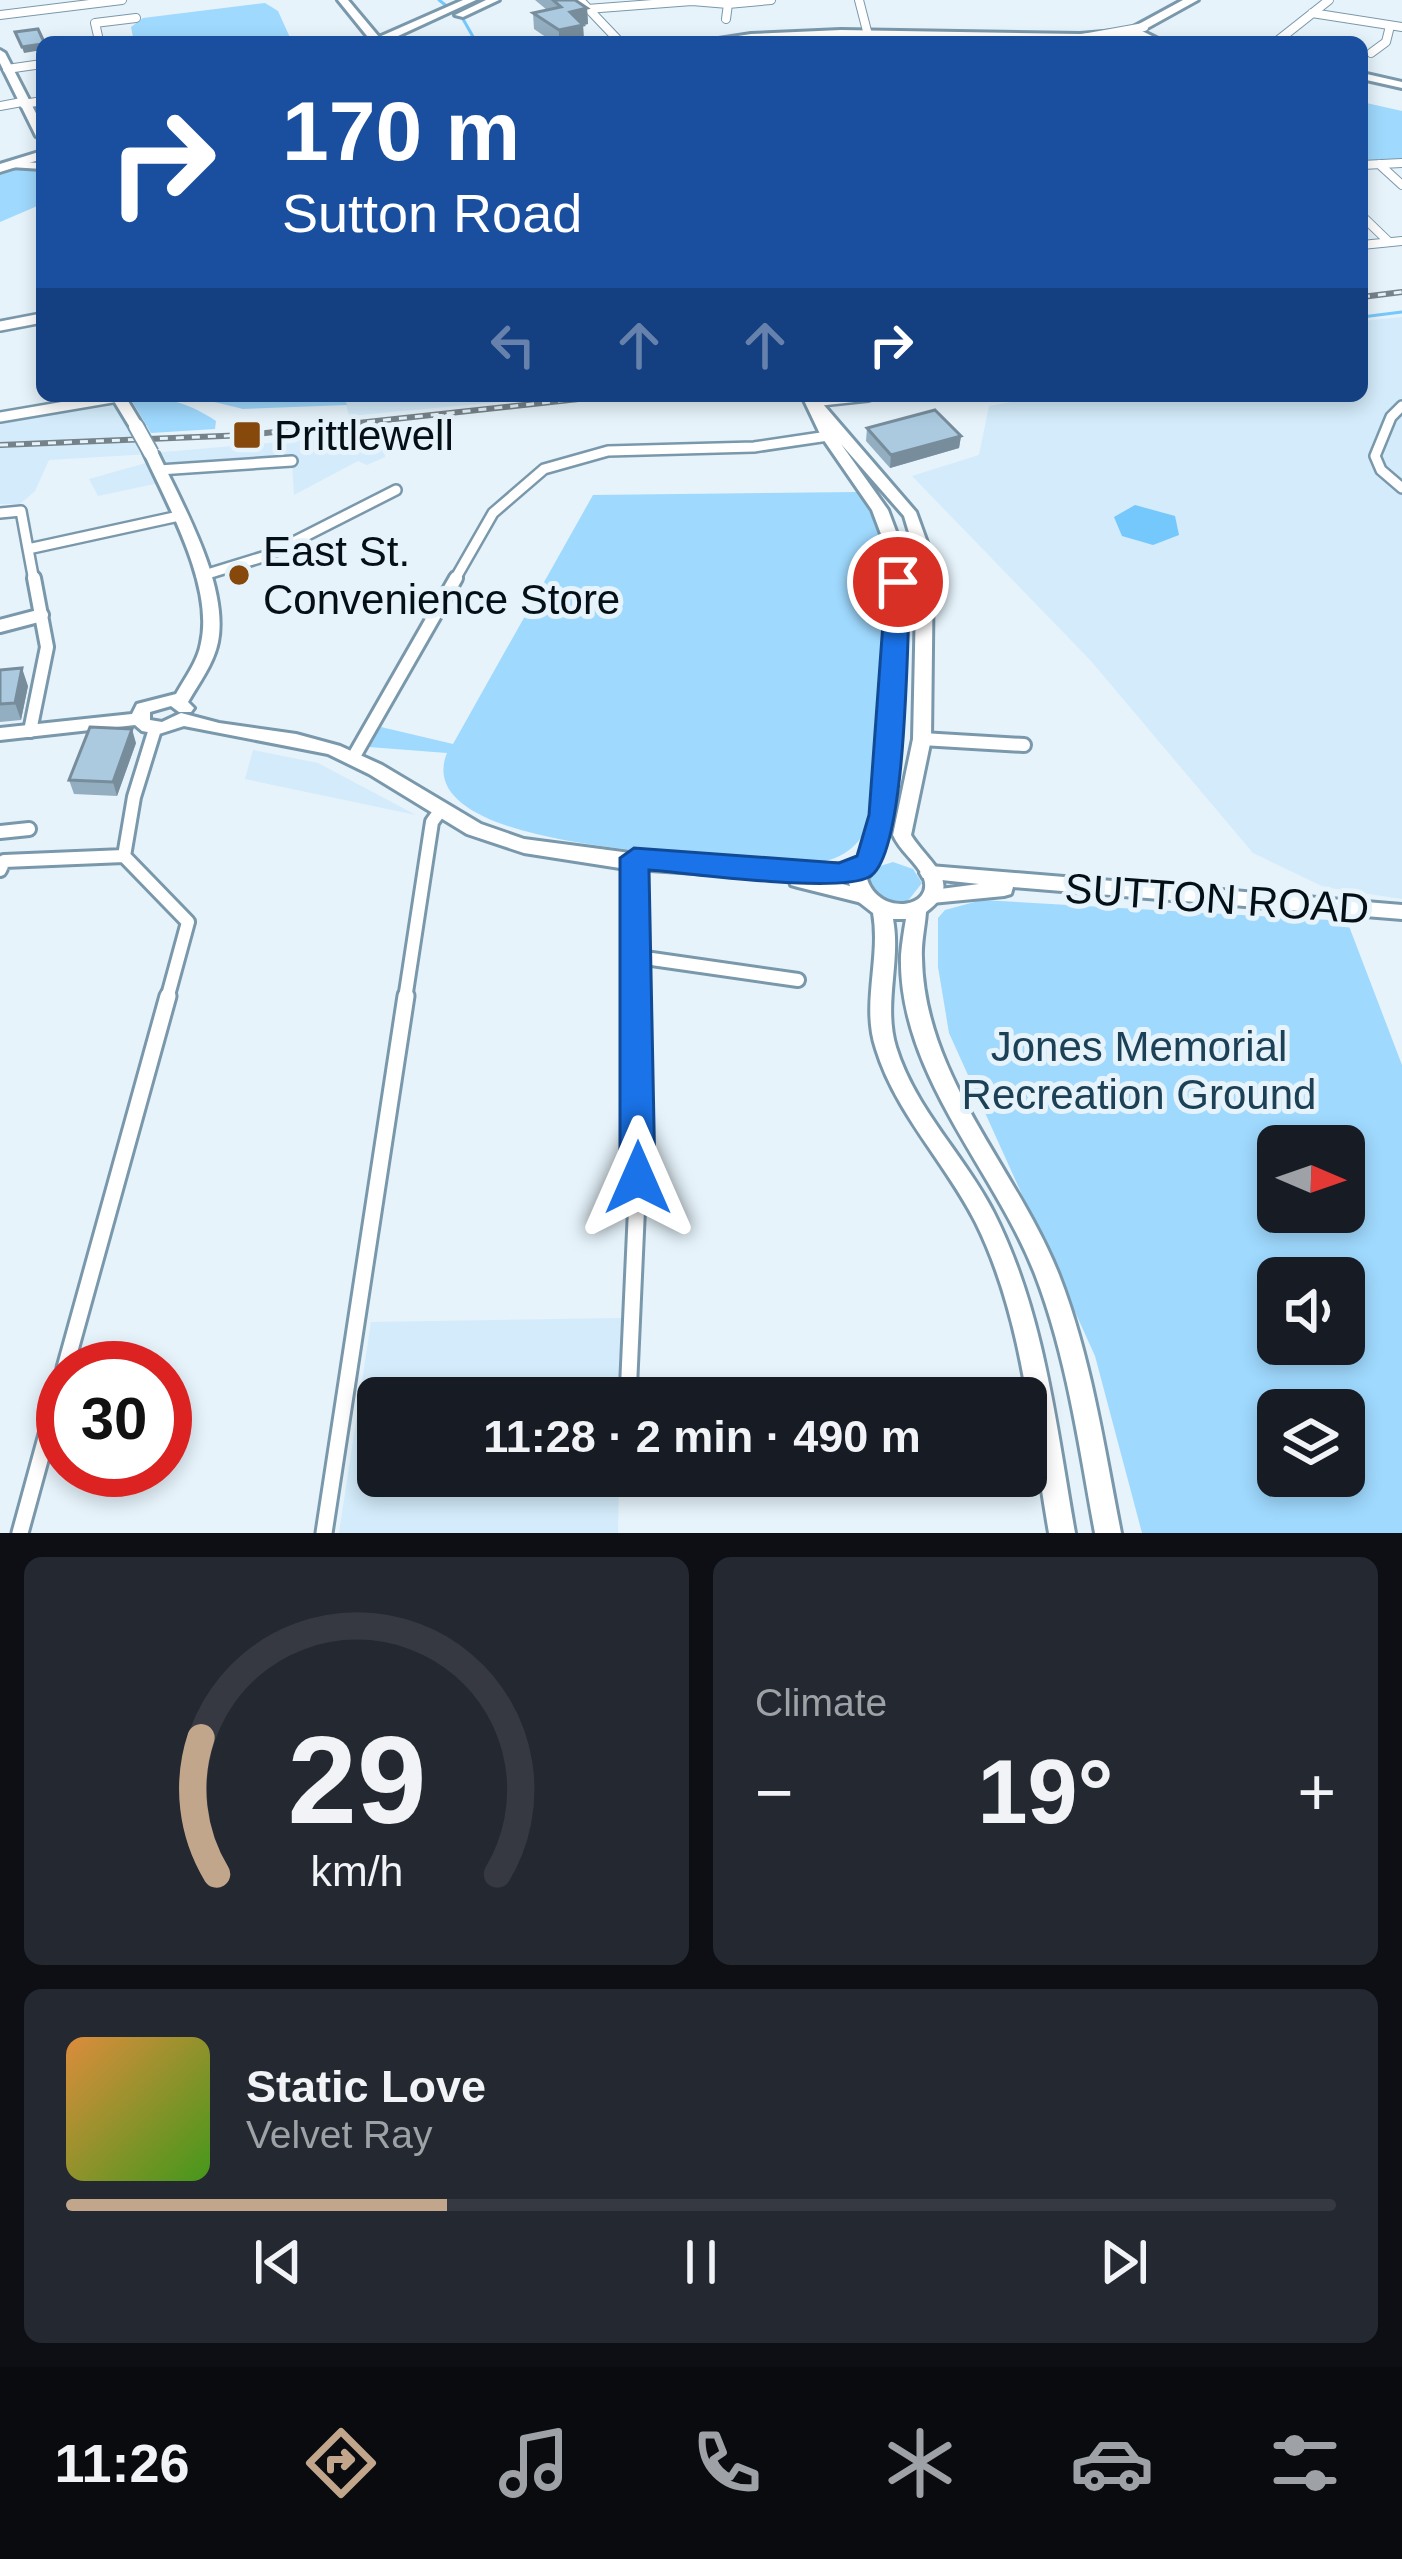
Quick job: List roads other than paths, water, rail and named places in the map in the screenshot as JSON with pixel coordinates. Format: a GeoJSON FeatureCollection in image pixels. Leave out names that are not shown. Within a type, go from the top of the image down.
{"type":"FeatureCollection","features":[{"type":"Feature","properties":{"kind":"highway"},"geometry":{"type":"LineString","coordinates":[[1122,36],[1192,0]]}},
{"type":"Feature","properties":{"kind":"highway"},"geometry":{"type":"LineString","coordinates":[[1164,36],[1204,0]]}},
{"type":"Feature","properties":{"kind":"highway"},"geometry":{"type":"LineString","coordinates":[[793,36],[867,31],[1018,36]]}},
{"type":"Feature","properties":{"kind":"highway"},"geometry":{"type":"LineString","coordinates":[[869,36],[996,36]]}},
{"type":"Feature","properties":{"kind":"highway"},"geometry":{"type":"LineString","coordinates":[[5,164],[36,156]]}},
{"type":"Feature","properties":{"kind":"main road"},"geometry":{"type":"LineString","coordinates":[[343,0],[376,36]]}},
{"type":"Feature","properties":{"kind":"main road"},"geometry":{"type":"LineString","coordinates":[[386,36],[471,0]]}},
{"type":"Feature","properties":{"kind":"main road"},"geometry":{"type":"LineString","coordinates":[[415,36],[494,0]]}},
{"type":"Feature","properties":{"kind":"main road"},"geometry":{"type":"LineString","coordinates":[[0,53],[36,126]]}},
{"type":"Feature","properties":{"kind":"main road"},"geometry":{"type":"LineString","coordinates":[[1368,77],[1402,85]]}},
{"type":"Feature","properties":{"kind":"main road"},"geometry":{"type":"LineString","coordinates":[[5,164],[36,166]]}},
{"type":"Feature","properties":{"kind":"main road"},"geometry":{"type":"LineString","coordinates":[[0,734],[147,724],[181,710],[199,666],[211,632],[201,576],[155,462],[121,402]]}},
{"type":"Feature","properties":{"kind":"main road"},"geometry":{"type":"LineString","coordinates":[[812,402],[827,436],[880,510],[898,558],[884,815],[865,865],[872,903],[889,941],[878,1004],[883,1039],[912,1107],[988,1222],[1019,1316],[1027,1377]]}},
{"type":"Feature","properties":{"kind":"main road"},"geometry":{"type":"LineString","coordinates":[[814,402],[910,515],[920,535],[925,559],[922,739],[902,835],[923,867],[924,903],[911,934],[914,982],[934,1064],[953,1107],[1032,1240],[1075,1364],[1108,1533]]}},
{"type":"Feature","properties":{"kind":"main road"},"geometry":{"type":"LineString","coordinates":[[147,724],[143,707],[199,666]]}},
{"type":"Feature","properties":{"kind":"main road"},"geometry":{"type":"LineString","coordinates":[[158,699],[214,731],[309,743],[353,758],[440,811],[508,843],[753,870],[865,865]]}},
{"type":"Feature","properties":{"kind":"main road","name":"SUTTON ROAD"},"geometry":{"type":"LineString","coordinates":[[865,865],[891,855],[923,867],[1032,885],[1198,892],[1402,912]]}},
{"type":"Feature","properties":{"kind":"main road"},"geometry":{"type":"LineString","coordinates":[[753,870],[872,903]]}},
{"type":"Feature","properties":{"kind":"main road","name":"SUTTON ROAD"},"geometry":{"type":"LineString","coordinates":[[872,903],[924,903],[1032,885]]}},
{"type":"Feature","properties":{"kind":"main road"},"geometry":{"type":"LineString","coordinates":[[1047,1476],[1062,1533]]}},
{"type":"Feature","properties":{"kind":"street"},"geometry":{"type":"LineString","coordinates":[[0,15],[122,0]]}},
{"type":"Feature","properties":{"kind":"street"},"geometry":{"type":"LineString","coordinates":[[580,0],[614,36]]}},
{"type":"Feature","properties":{"kind":"street"},"geometry":{"type":"LineString","coordinates":[[587,9],[771,0]]}},
{"type":"Feature","properties":{"kind":"street"},"geometry":{"type":"LineString","coordinates":[[860,0],[867,31]]}},
{"type":"Feature","properties":{"kind":"street"},"geometry":{"type":"LineString","coordinates":[[1283,36],[1329,0]]}},
{"type":"Feature","properties":{"kind":"street"},"geometry":{"type":"LineString","coordinates":[[726,19],[728,4]]}},
{"type":"Feature","properties":{"kind":"street"},"geometry":{"type":"LineString","coordinates":[[1312,13],[1402,27]]}},
{"type":"Feature","properties":{"kind":"street"},"geometry":{"type":"LineString","coordinates":[[98,36],[95,23],[136,18]]}},
{"type":"Feature","properties":{"kind":"street"},"geometry":{"type":"LineString","coordinates":[[1371,53],[1386,42],[1390,26]]}},
{"type":"Feature","properties":{"kind":"street"},"geometry":{"type":"LineString","coordinates":[[1090,36],[1144,27]]}},
{"type":"Feature","properties":{"kind":"street"},"geometry":{"type":"LineString","coordinates":[[7,69],[36,65]]}},
{"type":"Feature","properties":{"kind":"street"},"geometry":{"type":"LineString","coordinates":[[0,106],[36,101]]}},
{"type":"Feature","properties":{"kind":"street"},"geometry":{"type":"LineString","coordinates":[[1368,165],[1402,163]]}},
{"type":"Feature","properties":{"kind":"street"},"geometry":{"type":"LineString","coordinates":[[1379,164],[1402,185]]}},
{"type":"Feature","properties":{"kind":"street"},"geometry":{"type":"LineString","coordinates":[[1368,222],[1389,242]]}},
{"type":"Feature","properties":{"kind":"street"},"geometry":{"type":"LineString","coordinates":[[1368,244],[1402,241]]}},
{"type":"Feature","properties":{"kind":"street"},"geometry":{"type":"LineString","coordinates":[[0,326],[36,319]]}},
{"type":"Feature","properties":{"kind":"street"},"geometry":{"type":"LineString","coordinates":[[0,417],[88,402]]}},
{"type":"Feature","properties":{"kind":"street"},"geometry":{"type":"LineString","coordinates":[[834,402],[842,403]]}},
{"type":"Feature","properties":{"kind":"street"},"geometry":{"type":"LineString","coordinates":[[827,413],[846,402]]}},
{"type":"Feature","properties":{"kind":"street"},"geometry":{"type":"LineString","coordinates":[[1402,406],[1375,456],[1381,470],[1402,488]]}},
{"type":"Feature","properties":{"kind":"street"},"geometry":{"type":"LineString","coordinates":[[353,758],[494,513],[523,480],[585,454],[752,447],[827,436]]}},
{"type":"Feature","properties":{"kind":"street"},"geometry":{"type":"LineString","coordinates":[[155,462],[292,460]]}},
{"type":"Feature","properties":{"kind":"street"},"geometry":{"type":"LineString","coordinates":[[201,576],[266,556],[396,490]]}},
{"type":"Feature","properties":{"kind":"street"},"geometry":{"type":"LineString","coordinates":[[0,514],[21,511],[47,646],[30,731]]}},
{"type":"Feature","properties":{"kind":"street"},"geometry":{"type":"LineString","coordinates":[[28,548],[179,516]]}},
{"type":"Feature","properties":{"kind":"street"},"geometry":{"type":"LineString","coordinates":[[0,626],[42,615]]}},
{"type":"Feature","properties":{"kind":"street"},"geometry":{"type":"LineString","coordinates":[[124,856],[147,724]]}},
{"type":"Feature","properties":{"kind":"street"},"geometry":{"type":"LineString","coordinates":[[922,739],[1024,745]]}},
{"type":"Feature","properties":{"kind":"street"},"geometry":{"type":"LineString","coordinates":[[324,1533],[432,822],[440,811]]}},
{"type":"Feature","properties":{"kind":"street"},"geometry":{"type":"LineString","coordinates":[[29,829],[2,832],[2,866],[124,856]]}},
{"type":"Feature","properties":{"kind":"street"},"geometry":{"type":"LineString","coordinates":[[73,1341],[188,922],[124,856]]}},
{"type":"Feature","properties":{"kind":"street"},"geometry":{"type":"LineString","coordinates":[[629,1377],[638,1176],[634,858]]}},
{"type":"Feature","properties":{"kind":"street"},"geometry":{"type":"LineString","coordinates":[[638,957],[798,980]]}},
{"type":"Feature","properties":{"kind":"street"},"geometry":{"type":"LineString","coordinates":[[20,1533],[36,1474]]}},
{"type":"Feature","properties":{"kind":"waterway"},"geometry":{"type":"LineString","coordinates":[[439,0],[448,7]]}},
{"type":"Feature","properties":{"kind":"waterway"},"geometry":{"type":"LineString","coordinates":[[463,19],[473,36]]}},
{"type":"Feature","properties":{"kind":"waterway"},"geometry":{"type":"LineString","coordinates":[[1368,316],[1402,312]]}},
{"type":"Feature","properties":{"kind":"railway"},"geometry":{"type":"LineString","coordinates":[[1368,296],[1402,292]]}},
{"type":"Feature","properties":{"kind":"railway"},"geometry":{"type":"LineString","coordinates":[[0,445],[247,435],[551,402]]}},
{"type":"Feature","properties":{"kind":"place","name":"Prittlewell"},"geometry":{"type":"Point","coordinates":[247,435]}},
{"type":"Feature","properties":{"kind":"place","name":"East St. Convenience Store"},"geometry":{"type":"Point","coordinates":[239,575]}},
{"type":"Feature","properties":{"kind":"park label","name":"Jones Memorial Recreation Ground"},"geometry":{"type":"Point","coordinates":[1139,1070]}}]}
